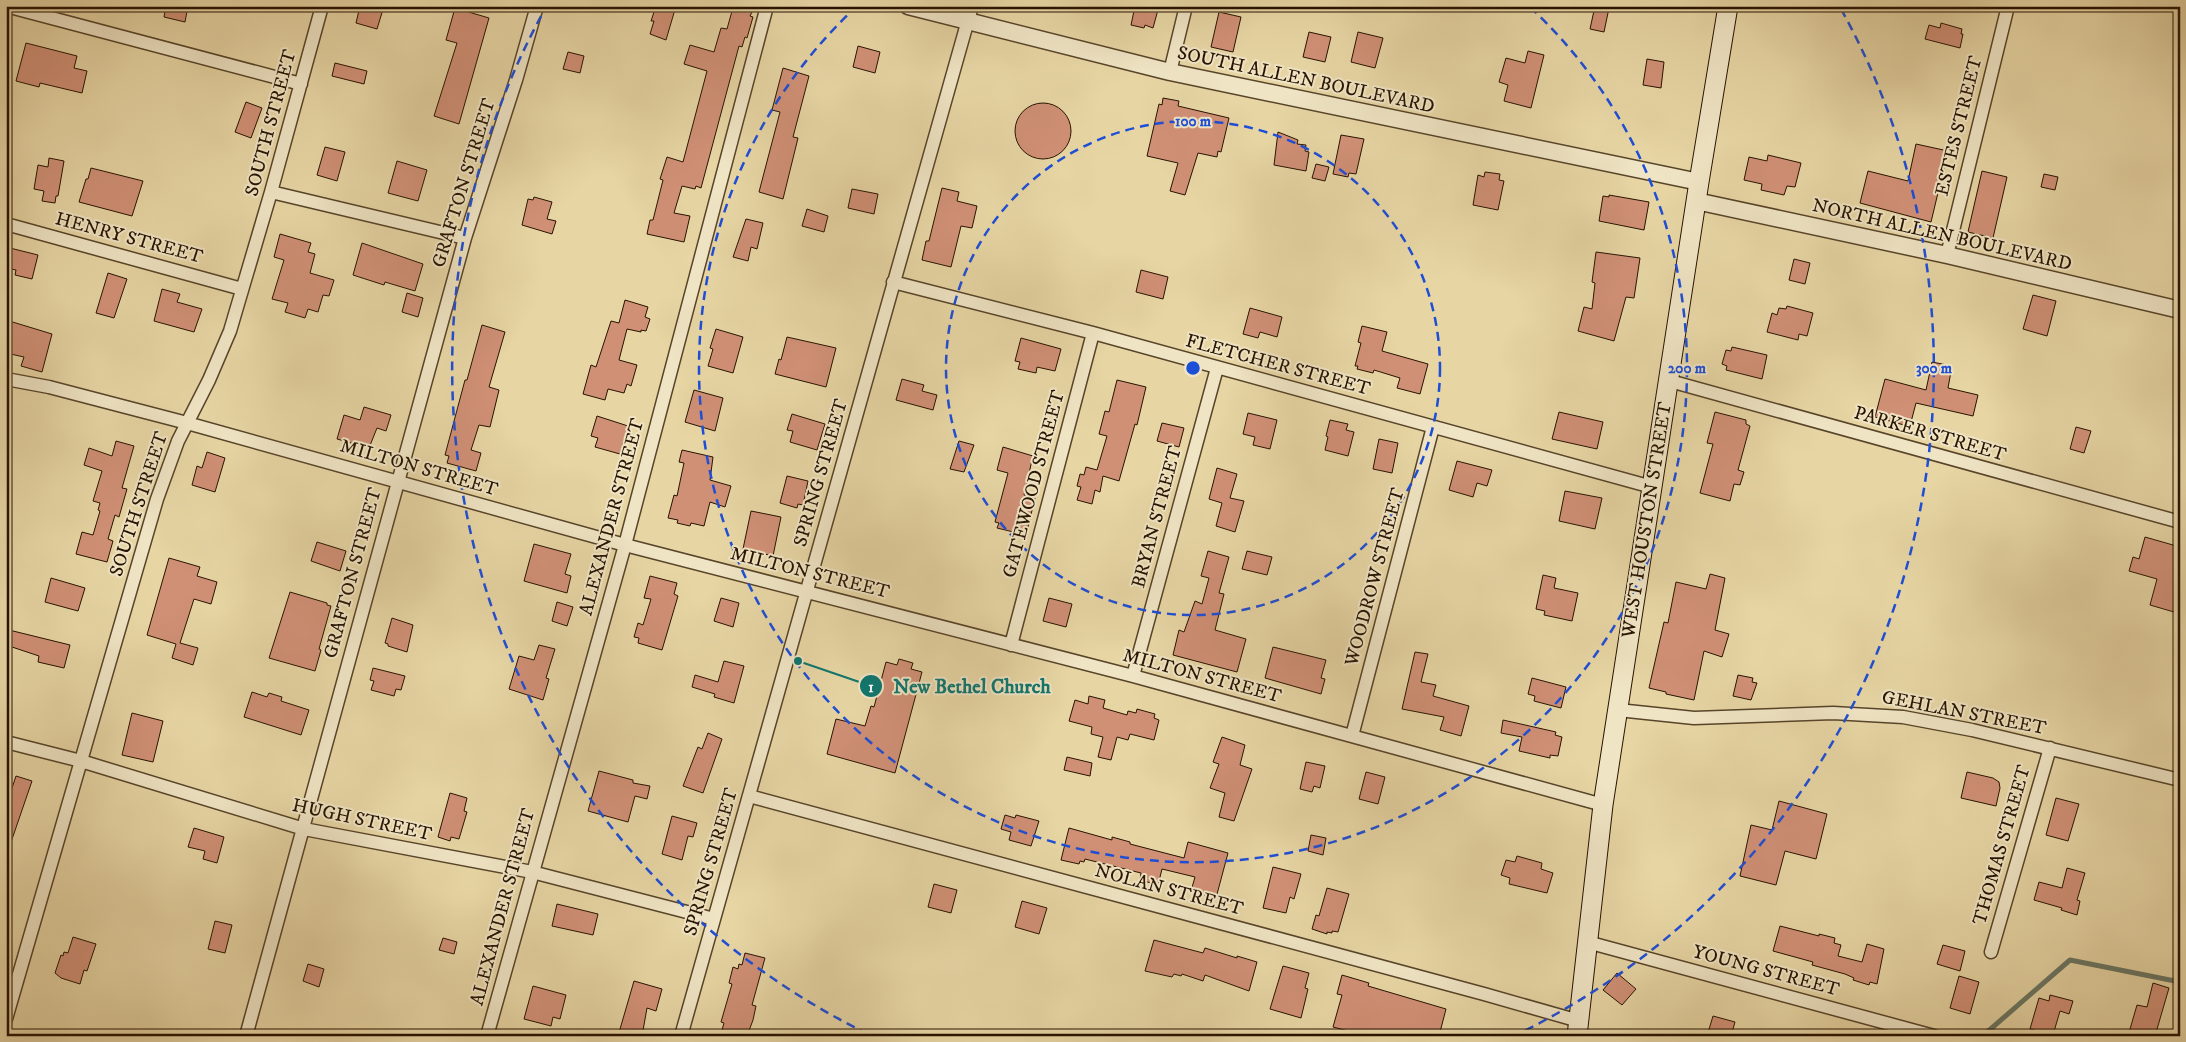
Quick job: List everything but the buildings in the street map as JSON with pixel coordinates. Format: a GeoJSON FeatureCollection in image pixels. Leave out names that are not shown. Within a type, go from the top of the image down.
{"type":"FeatureCollection","features":[{"type":"Feature","properties":{"kind":"main road","name":"WEST HOUSTON STREET"},"geometry":{"type":"LineString","coordinates":[[1578,1029],[1603,805],[1728,6]]}},
{"type":"Feature","properties":{"kind":"street"},"geometry":{"type":"LineString","coordinates":[[6,6],[301,84]]}},
{"type":"Feature","properties":{"kind":"street","name":"SOUTH STREET"},"geometry":{"type":"LineString","coordinates":[[6,1019],[157,499],[186,423],[222,351],[271,192],[322,6]]}},
{"type":"Feature","properties":{"kind":"street","name":"GRAFTON STREET"},"geometry":{"type":"LineString","coordinates":[[246,1036],[465,238],[516,80],[537,6]]}},
{"type":"Feature","properties":{"kind":"street","name":"ALEXANDER STREET"},"geometry":{"type":"LineString","coordinates":[[487,1036],[624,545],[767,6]]}},
{"type":"Feature","properties":{"kind":"street","name":"SOUTH ALLEN BOULEVARD"},"geometry":{"type":"LineString","coordinates":[[908,6],[1170,72],[1699,182]]}},
{"type":"Feature","properties":{"kind":"street","name":"SPRING STREET"},"geometry":{"type":"LineString","coordinates":[[681,1036],[972,6]]}},
{"type":"Feature","properties":{"kind":"street"},"geometry":{"type":"LineString","coordinates":[[1170,72],[1186,6]]}},
{"type":"Feature","properties":{"kind":"street","name":"ESTES STREET"},"geometry":{"type":"LineString","coordinates":[[1947,255],[2008,6]]}},
{"type":"Feature","properties":{"kind":"street"},"geometry":{"type":"LineString","coordinates":[[271,192],[465,238]]}},
{"type":"Feature","properties":{"kind":"street","name":"NORTH ALLEN BOULEVARD"},"geometry":{"type":"LineString","coordinates":[[1696,201],[1947,255],[2180,310]]}},
{"type":"Feature","properties":{"kind":"street","name":"HENRY STREET"},"geometry":{"type":"LineString","coordinates":[[6,224],[242,289]]}},
{"type":"Feature","properties":{"kind":"street","name":"FLETCHER STREET"},"geometry":{"type":"LineString","coordinates":[[893,282],[1092,334],[1652,487]]}},
{"type":"Feature","properties":{"kind":"street","name":"GATEWOOD STREET"},"geometry":{"type":"LineString","coordinates":[[1011,645],[1092,334]]}},
{"type":"Feature","properties":{"kind":"street","name":"BRYAN STREET"},"geometry":{"type":"LineString","coordinates":[[1133,676],[1217,368]]}},
{"type":"Feature","properties":{"kind":"street","name":"MILTON STREET"},"geometry":{"type":"LineString","coordinates":[[6,379],[49,387],[186,423],[624,545],[1133,676],[1603,805]]}},
{"type":"Feature","properties":{"kind":"street","name":"PARKER STREET"},"geometry":{"type":"LineString","coordinates":[[1670,381],[2180,522]]}},
{"type":"Feature","properties":{"kind":"street","name":"WOODROW STREET"},"geometry":{"type":"LineString","coordinates":[[1352,736],[1434,427]]}},
{"type":"Feature","properties":{"kind":"street","name":"GEHLAN STREET"},"geometry":{"type":"LineString","coordinates":[[1618,710],[1694,718],[1833,713],[1877,715],[1964,728],[2180,780]]}},
{"type":"Feature","properties":{"kind":"street","name":"HUGH STREET"},"geometry":{"type":"LineString","coordinates":[[6,742],[81,761],[304,829],[532,872],[714,919]]}},
{"type":"Feature","properties":{"kind":"street","name":"THOMAS STREET"},"geometry":{"type":"LineString","coordinates":[[1991,952],[2050,748]]}},
{"type":"Feature","properties":{"kind":"street","name":"NOLAN STREET"},"geometry":{"type":"LineString","coordinates":[[749,796],[1484,994],[1578,1029]]}},
{"type":"Feature","properties":{"kind":"street","name":"YOUNG STREET"},"geometry":{"type":"LineString","coordinates":[[1587,942],[1934,1036]]}},
{"type":"Feature","properties":{"kind":"waterway"},"geometry":{"type":"LineString","coordinates":[[1986,1033],[2070,960],[2180,982]]}},
{"type":"Feature","properties":{"kind":"place","name":"New Bethel Church"},"geometry":{"type":"Point","coordinates":[798,661]}}]}
